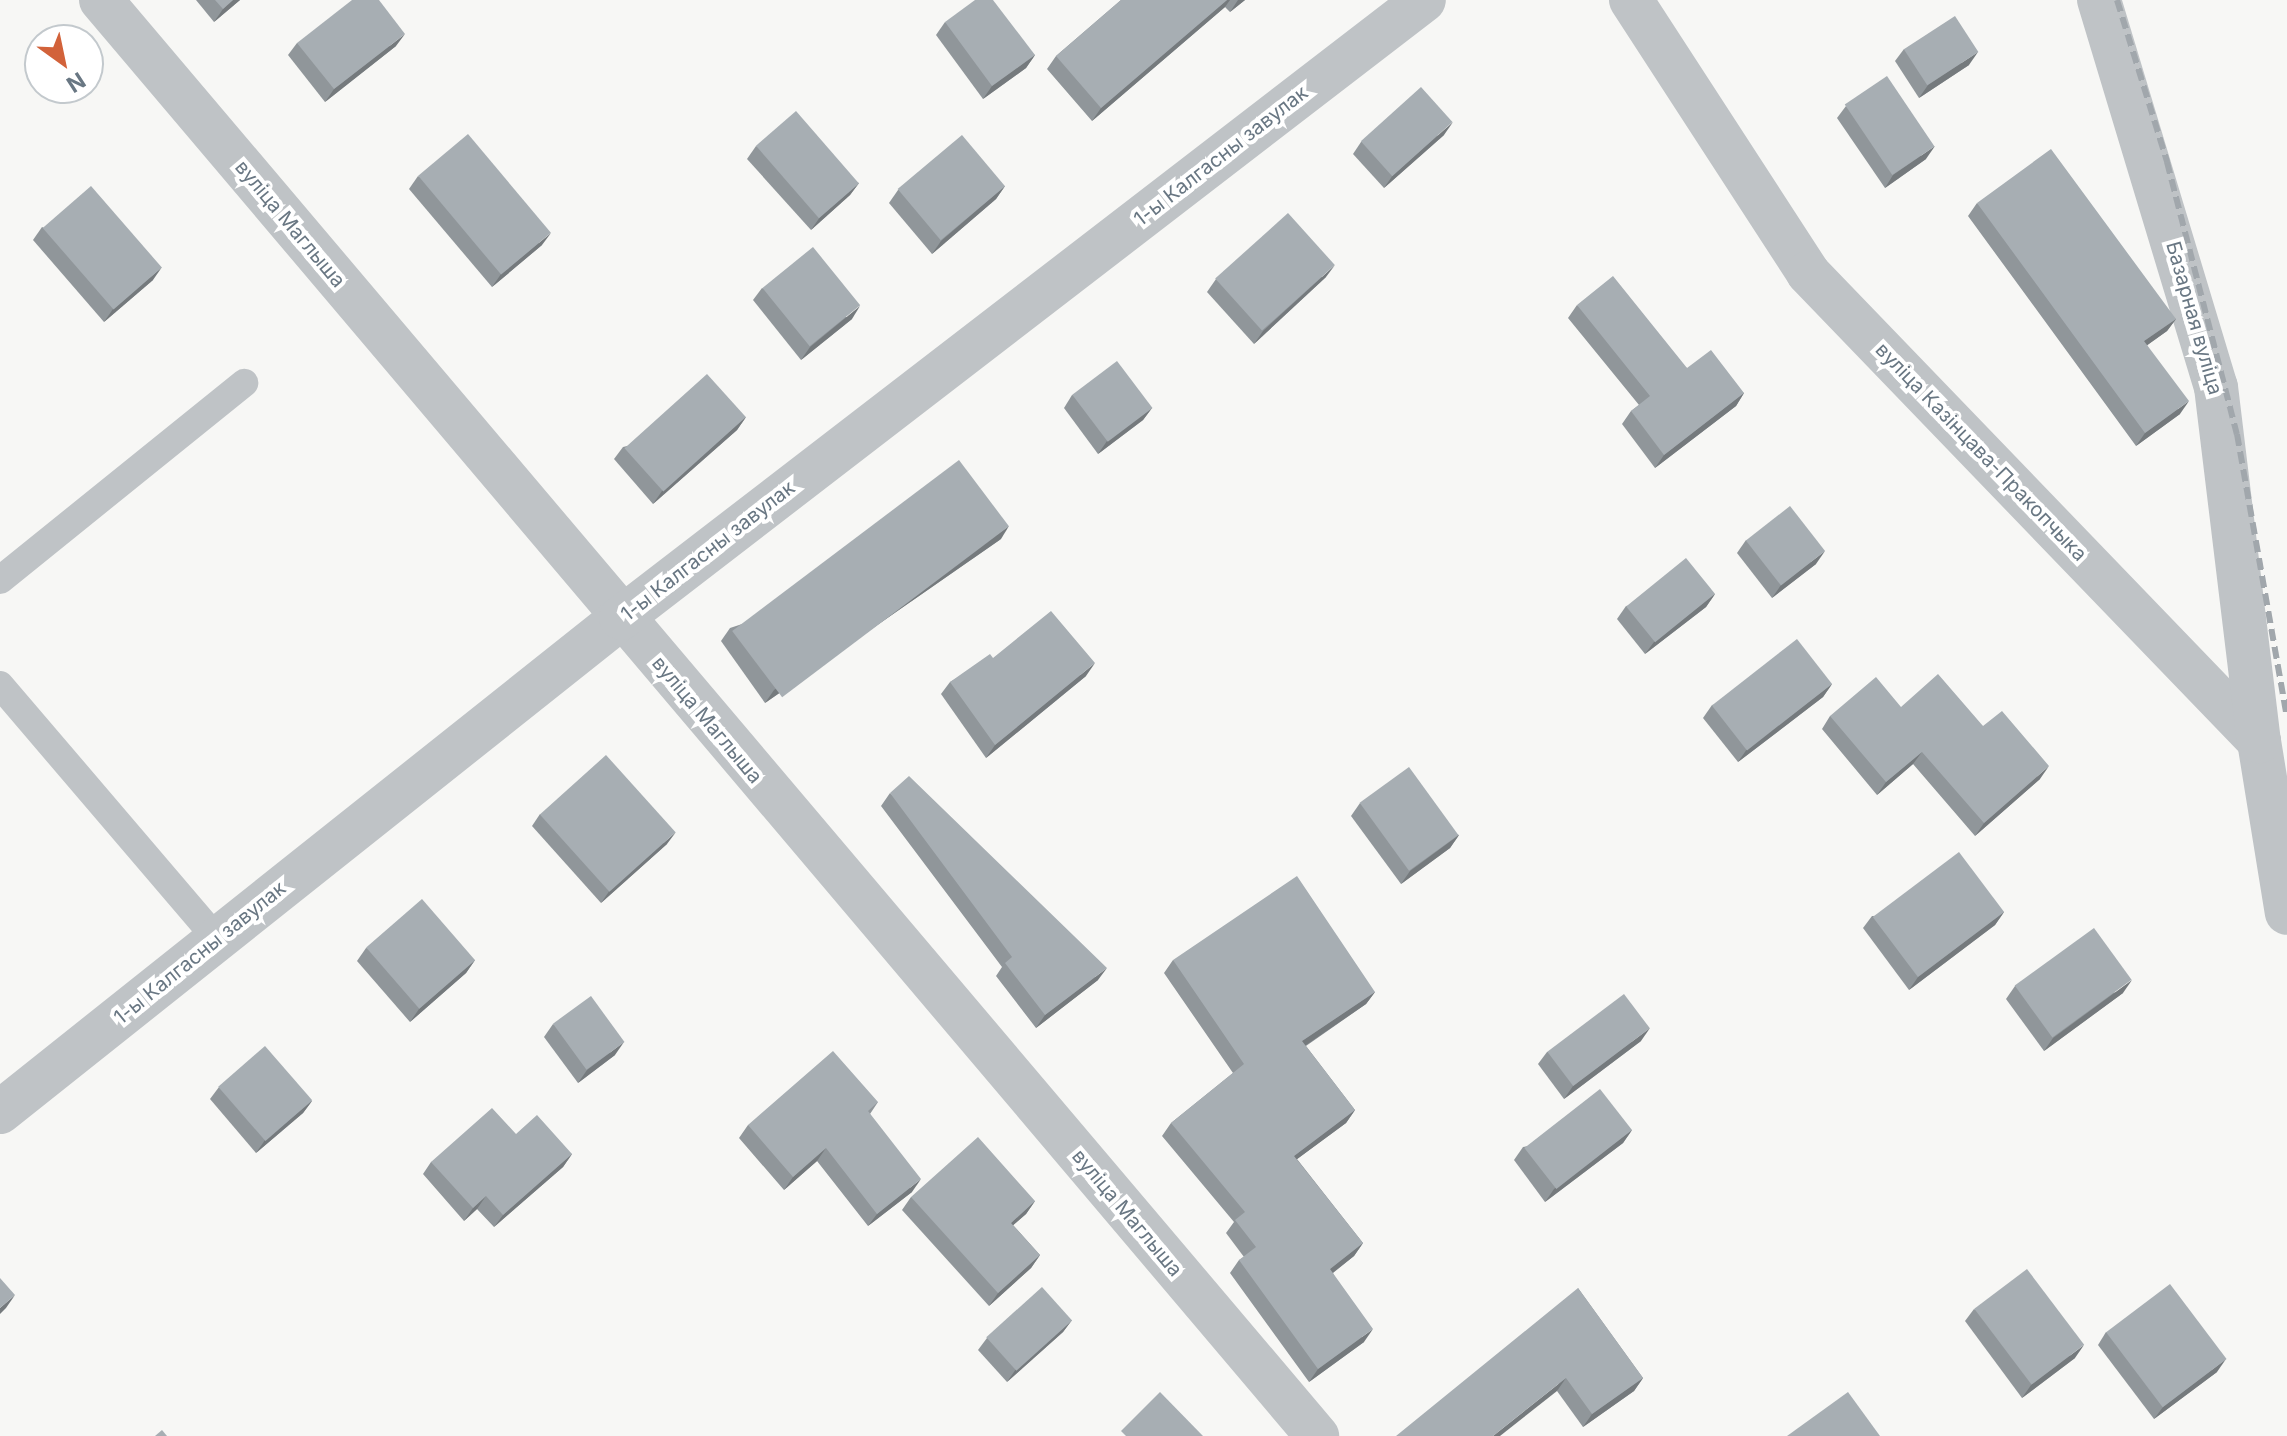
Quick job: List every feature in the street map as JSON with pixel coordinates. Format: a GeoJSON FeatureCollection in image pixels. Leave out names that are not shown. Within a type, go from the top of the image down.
{"type":"FeatureCollection","features":[{"type":"Feature","properties":{"kind":"street","name":"вуліца Маглыша"},"geometry":{"type":"LineString","coordinates":[[101,0],[621,618],[1317,1436]]}},
{"type":"Feature","properties":{"kind":"street","name":"1-ы Калгасны завулак"},"geometry":{"type":"LineString","coordinates":[[0,1112],[621,618],[1424,0]]}},
{"type":"Feature","properties":{"kind":"street","name":"вуліца Казінцава-Пракопчыка"},"geometry":{"type":"LineString","coordinates":[[1631,0],[1808,273],[2259,741]]}},
{"type":"Feature","properties":{"kind":"street","name":"Базарная вуліца"},"geometry":{"type":"LineString","coordinates":[[2099,0],[2216,387],[2259,741]]}},
{"type":"Feature","properties":{"kind":"street"},"geometry":{"type":"LineString","coordinates":[[2259,741],[2287,913]]}},
{"type":"Feature","properties":{"kind":"lane"},"geometry":{"type":"LineString","coordinates":[[0,580],[244,383]]}},
{"type":"Feature","properties":{"kind":"lane"},"geometry":{"type":"LineString","coordinates":[[0,685],[217,939]]}},
{"type":"Feature","properties":{"kind":"building"},"geometry":{"type":"Polygon","coordinates":[[[215,0],[233,0],[223,9],[215,0]]]}},
{"type":"Feature","properties":{"kind":"building"},"geometry":{"type":"Polygon","coordinates":[[[352,0],[379,0],[405,34],[334,89],[297,43],[352,0]]]}},
{"type":"Feature","properties":{"kind":"building"},"geometry":{"type":"Polygon","coordinates":[[[975,0],[993,0],[1035,55],[992,86],[945,22],[975,0]]]}},
{"type":"Feature","properties":{"kind":"building"},"geometry":{"type":"Polygon","coordinates":[[[1121,0],[1227,0],[1101,108],[1056,56],[1121,0]]]}},
{"type":"Feature","properties":{"kind":"building"},"geometry":{"type":"Polygon","coordinates":[[[1955,16],[1978,52],[1927,85],[1904,49],[1955,16]]]}},
{"type":"Feature","properties":{"kind":"building"},"geometry":{"type":"Polygon","coordinates":[[[1887,76],[1935,146],[1892,175],[1845,105],[1887,76]]]}},
{"type":"Feature","properties":{"kind":"building"},"geometry":{"type":"Polygon","coordinates":[[[1421,87],[1452,122],[1392,176],[1361,141],[1421,87]]]}},
{"type":"Feature","properties":{"kind":"building"},"geometry":{"type":"Polygon","coordinates":[[[796,111],[859,183],[819,218],[756,146],[796,111]]]}},
{"type":"Feature","properties":{"kind":"building"},"geometry":{"type":"Polygon","coordinates":[[[468,134],[551,233],[501,275],[418,176],[468,134]]]}},
{"type":"Feature","properties":{"kind":"building"},"geometry":{"type":"Polygon","coordinates":[[[962,135],[1005,186],[941,240],[898,189],[962,135]]]}},
{"type":"Feature","properties":{"kind":"building"},"geometry":{"type":"Polygon","coordinates":[[[2051,149],[2176,319],[2144,341],[2189,401],[2145,433],[1977,203],[2051,149]]]}},
{"type":"Feature","properties":{"kind":"building"},"geometry":{"type":"Polygon","coordinates":[[[91,186],[162,268],[114,309],[43,228],[91,186]]]}},
{"type":"Feature","properties":{"kind":"building"},"geometry":{"type":"Polygon","coordinates":[[[1288,213],[1335,265],[1262,331],[1215,279],[1288,213]]]}},
{"type":"Feature","properties":{"kind":"building"},"geometry":{"type":"Polygon","coordinates":[[[813,247],[860,305],[810,346],[762,288],[813,247]]]}},
{"type":"Feature","properties":{"kind":"building"},"geometry":{"type":"Polygon","coordinates":[[[1613,276],[1687,368],[1711,350],[1744,393],[1664,455],[1631,411],[1650,396],[1577,305],[1613,276]]]}},
{"type":"Feature","properties":{"kind":"building"},"geometry":{"type":"Polygon","coordinates":[[[1117,361],[1153,408],[1108,442],[1072,395],[1117,361]]]}},
{"type":"Feature","properties":{"kind":"building"},"geometry":{"type":"Polygon","coordinates":[[[707,374],[746,417],[663,491],[625,448],[707,374]]]}},
{"type":"Feature","properties":{"kind":"building"},"geometry":{"type":"Polygon","coordinates":[[[959,460],[1009,526],[782,697],[732,631],[959,460]]]}},
{"type":"Feature","properties":{"kind":"building"},"geometry":{"type":"Polygon","coordinates":[[[1790,506],[1825,551],[1781,585],[1746,540],[1790,506]]]}},
{"type":"Feature","properties":{"kind":"building"},"geometry":{"type":"Polygon","coordinates":[[[1686,558],[1715,594],[1655,642],[1626,606],[1686,558]]]}},
{"type":"Feature","properties":{"kind":"building"},"geometry":{"type":"Polygon","coordinates":[[[1051,611],[1095,663],[995,745],[950,682],[990,654],[993,658],[1051,611]]]}},
{"type":"Feature","properties":{"kind":"building"},"geometry":{"type":"Polygon","coordinates":[[[1797,639],[1832,684],[1747,750],[1712,705],[1797,639]]]}},
{"type":"Feature","properties":{"kind":"building"},"geometry":{"type":"Polygon","coordinates":[[[1938,674],[1983,726],[2002,711],[2049,766],[1984,823],[1922,752],[1886,782],[1830,716],[1876,677],[1901,707],[1938,674]]]}},
{"type":"Feature","properties":{"kind":"building"},"geometry":{"type":"Polygon","coordinates":[[[606,755],[676,832],[609,892],[540,815],[606,755]]]}},
{"type":"Feature","properties":{"kind":"building"},"geometry":{"type":"Polygon","coordinates":[[[1409,767],[1458,835],[1409,871],[1360,803],[1409,767]]]}},
{"type":"Feature","properties":{"kind":"building"},"geometry":{"type":"Polygon","coordinates":[[[909,776],[1107,968],[1045,1015],[1005,963],[1012,957],[890,793],[909,776]]]}},
{"type":"Feature","properties":{"kind":"building"},"geometry":{"type":"Polygon","coordinates":[[[1959,852],[2004,912],[1918,977],[1873,917],[1959,852]]]}},
{"type":"Feature","properties":{"kind":"building"},"geometry":{"type":"Polygon","coordinates":[[[1297,876],[1375,992],[1302,1041],[1355,1110],[1294,1156],[1363,1243],[1330,1269],[1373,1329],[1318,1369],[1239,1260],[1256,1247],[1235,1220],[1245,1212],[1171,1123],[1244,1064],[1173,960],[1297,876]]]}},
{"type":"Feature","properties":{"kind":"building"},"geometry":{"type":"Polygon","coordinates":[[[422,899],[475,960],[419,1009],[366,948],[422,899]]]}},
{"type":"Feature","properties":{"kind":"building"},"geometry":{"type":"Polygon","coordinates":[[[2094,928],[2132,980],[2052,1037],[2015,986],[2094,928]]]}},
{"type":"Feature","properties":{"kind":"building"},"geometry":{"type":"Polygon","coordinates":[[[1624,994],[1650,1028],[1573,1086],[1547,1052],[1624,994]]]}},
{"type":"Feature","properties":{"kind":"building"},"geometry":{"type":"Polygon","coordinates":[[[591,996],[625,1042],[586,1070],[553,1024],[591,996]]]}},
{"type":"Feature","properties":{"kind":"building"},"geometry":{"type":"Polygon","coordinates":[[[265,1046],[312,1100],[265,1141],[218,1087],[265,1046]]]}},
{"type":"Feature","properties":{"kind":"building"},"geometry":{"type":"Polygon","coordinates":[[[833,1051],[878,1102],[868,1111],[921,1179],[877,1214],[826,1148],[793,1177],[748,1125],[833,1051]]]}},
{"type":"Feature","properties":{"kind":"building"},"geometry":{"type":"Polygon","coordinates":[[[1600,1089],[1632,1130],[1556,1189],[1524,1148],[1600,1089]]]}},
{"type":"Feature","properties":{"kind":"building"},"geometry":{"type":"Polygon","coordinates":[[[492,1108],[516,1134],[537,1115],[572,1154],[503,1215],[486,1196],[473,1208],[431,1162],[492,1108]]]}},
{"type":"Feature","properties":{"kind":"building"},"geometry":{"type":"Polygon","coordinates":[[[978,1137],[1035,1201],[1011,1223],[1040,1255],[998,1293],[911,1197],[978,1137]]]}},
{"type":"Feature","properties":{"kind":"building"},"geometry":{"type":"Polygon","coordinates":[[[2027,1269],[2084,1345],[2031,1385],[1974,1309],[2027,1269]]]}},
{"type":"Feature","properties":{"kind":"building"},"geometry":{"type":"Polygon","coordinates":[[[0,1278],[15,1295],[0,1308],[0,1278]]]}},
{"type":"Feature","properties":{"kind":"building"},"geometry":{"type":"Polygon","coordinates":[[[2170,1284],[2227,1359],[2163,1407],[2106,1332],[2170,1284]]]}},
{"type":"Feature","properties":{"kind":"building"},"geometry":{"type":"Polygon","coordinates":[[[1042,1287],[1072,1320],[1016,1371],[986,1337],[1042,1287]]]}},
{"type":"Feature","properties":{"kind":"building"},"geometry":{"type":"Polygon","coordinates":[[[1578,1288],[1643,1378],[1592,1414],[1566,1378],[1493,1436],[1396,1436],[1578,1288]]]}},
{"type":"Feature","properties":{"kind":"building"},"geometry":{"type":"Polygon","coordinates":[[[1160,1392],[1203,1436],[1126,1436],[1121,1431],[1160,1392]]]}},
{"type":"Feature","properties":{"kind":"building"},"geometry":{"type":"Polygon","coordinates":[[[1848,1392],[1880,1436],[1787,1436],[1848,1392]]]}},
{"type":"Feature","properties":{"kind":"railway"},"geometry":{"type":"LineString","coordinates":[[2117,0],[2167,162],[2237,434],[2287,717]]}}]}
